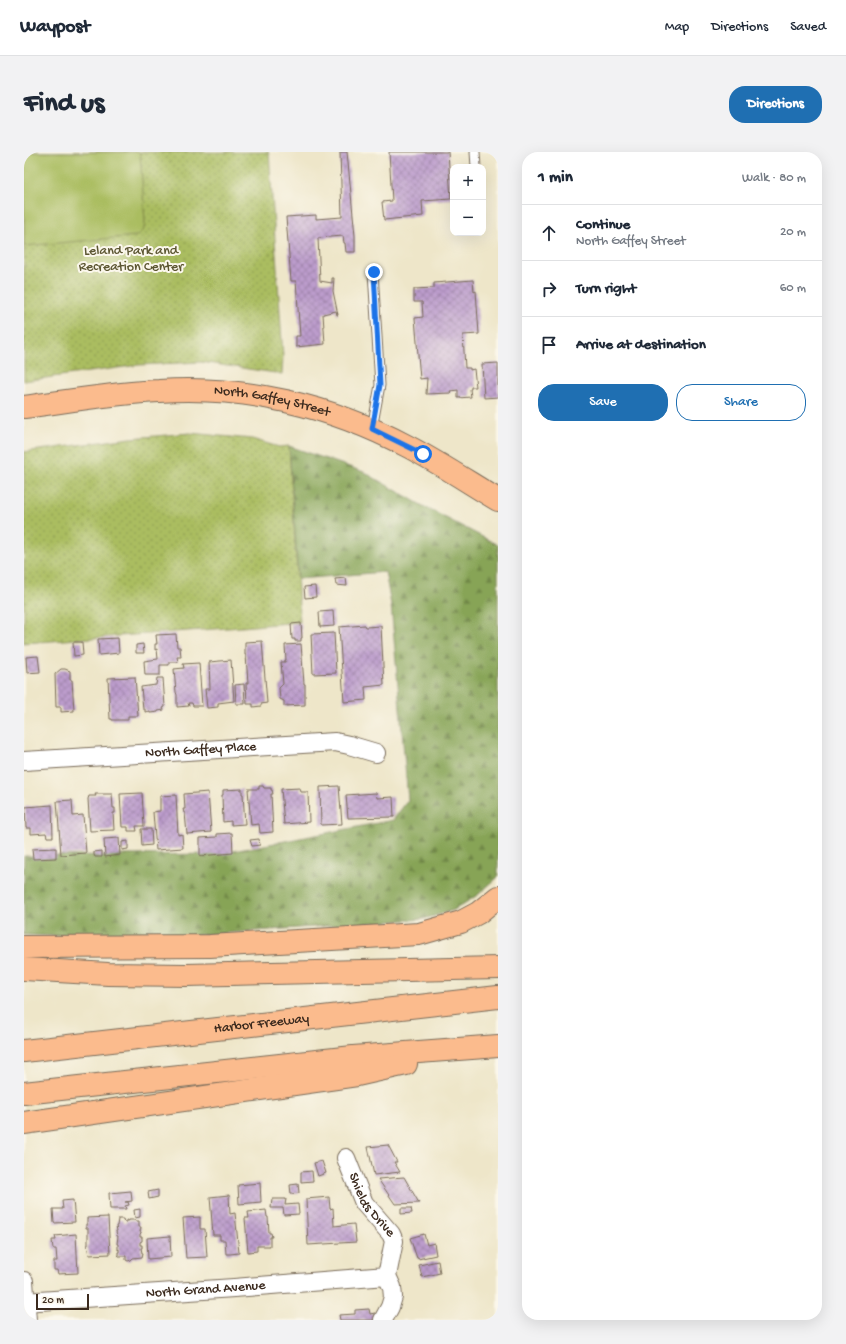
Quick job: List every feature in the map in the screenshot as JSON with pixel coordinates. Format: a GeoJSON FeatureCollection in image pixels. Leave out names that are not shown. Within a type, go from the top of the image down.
{"type":"FeatureCollection","features":[{"type":"Feature","properties":{"kind":"main road","name":"North Gaffey Street"},"geometry":{"type":"LineString","coordinates":[[24,407],[160,390],[216,391],[256,395],[295,403],[334,414],[372,429],[423,454],[498,500]]}},
{"type":"Feature","properties":{"kind":"main road"},"geometry":{"type":"LineString","coordinates":[[24,948],[210,946],[419,934],[461,922],[478,912],[498,896]]}},
{"type":"Feature","properties":{"kind":"main road"},"geometry":{"type":"LineString","coordinates":[[24,969],[108,974],[186,975],[498,968]]}},
{"type":"Feature","properties":{"kind":"main road","name":"Harbor Freeway"},"geometry":{"type":"LineString","coordinates":[[24,1050],[498,997]]}},
{"type":"Feature","properties":{"kind":"main road"},"geometry":{"type":"LineString","coordinates":[[24,1093],[353,1057],[492,1047]]}},
{"type":"Feature","properties":{"kind":"main road"},"geometry":{"type":"LineString","coordinates":[[24,1123],[357,1075],[492,1047]]}},
{"type":"Feature","properties":{"kind":"street","name":"North Gaffey Place"},"geometry":{"type":"LineString","coordinates":[[24,761],[335,742],[376,753]]}},
{"type":"Feature","properties":{"kind":"street","name":"Shields Drive"},"geometry":{"type":"LineString","coordinates":[[346,1158],[364,1203],[393,1237],[394,1241],[387,1276],[392,1287],[393,1297],[390,1307],[383,1320]]}},
{"type":"Feature","properties":{"kind":"street","name":"North Grand Avenue"},"geometry":{"type":"LineString","coordinates":[[25,1302],[387,1276]]}},
{"type":"Feature","properties":{"kind":"street"},"geometry":{"type":"LineString","coordinates":[[24,1281],[27,1320]]}},
{"type":"Feature","properties":{"kind":"lane"},"geometry":{"type":"LineString","coordinates":[[475,152],[476,164]]}},
{"type":"Feature","properties":{"kind":"lane"},"geometry":{"type":"LineString","coordinates":[[372,429],[380,385],[374,272]]}},
{"type":"Feature","properties":{"kind":"green space","name":"Leland Park and Recreation Center"},"geometry":{"type":"Polygon","coordinates":[[[24,152],[269,152],[283,356],[282,374],[201,362],[139,365],[24,381],[24,152]]]}},
{"type":"Feature","properties":{"kind":"green space"},"geometry":{"type":"Polygon","coordinates":[[[24,152],[140,152],[145,221],[144,229],[137,236],[24,246],[24,152]]]}},
{"type":"Feature","properties":{"kind":"green space"},"geometry":{"type":"Polygon","coordinates":[[[190,433],[252,439],[279,447],[289,446],[300,622],[24,643],[24,452],[131,438],[190,433]]]}},
{"type":"Feature","properties":{"kind":"green space"},"geometry":{"type":"Polygon","coordinates":[[[289,446],[364,472],[423,506],[498,545],[498,877],[479,894],[454,910],[424,919],[143,939],[24,935],[24,856],[218,854],[393,820],[408,800],[391,605],[385,572],[298,579],[289,446]]]}},
{"type":"Feature","properties":{"kind":"building"},"geometry":{"type":"Polygon","coordinates":[[[340,152],[347,152],[355,236],[355,252],[346,252],[343,236],[318,238],[320,281],[332,283],[332,278],[334,278],[333,291],[338,315],[336,311],[323,314],[325,344],[296,347],[296,336],[300,336],[296,281],[291,281],[286,217],[316,215],[316,219],[342,217],[340,152]]]}},
{"type":"Feature","properties":{"kind":"building"},"geometry":{"type":"Polygon","coordinates":[[[389,152],[448,152],[450,199],[422,201],[423,216],[384,220],[382,202],[392,201],[389,152]]]}},
{"type":"Feature","properties":{"kind":"building"},"geometry":{"type":"Polygon","coordinates":[[[473,280],[474,292],[476,291],[479,334],[463,335],[465,368],[470,368],[470,370],[474,369],[476,387],[471,387],[470,389],[471,397],[458,398],[458,390],[450,391],[451,393],[426,394],[427,378],[420,379],[415,318],[423,317],[422,302],[414,302],[414,289],[434,288],[434,283],[473,280]]]}},
{"type":"Feature","properties":{"kind":"building"},"geometry":{"type":"Polygon","coordinates":[[[498,363],[498,397],[484,398],[482,364],[498,363]]]}},
{"type":"Feature","properties":{"kind":"building"},"geometry":{"type":"Polygon","coordinates":[[[346,578],[347,586],[336,585],[335,579],[346,578]]]}},
{"type":"Feature","properties":{"kind":"building"},"geometry":{"type":"Polygon","coordinates":[[[315,586],[316,597],[305,598],[304,587],[315,586]]]}},
{"type":"Feature","properties":{"kind":"building"},"geometry":{"type":"Polygon","coordinates":[[[333,611],[334,626],[320,627],[319,612],[333,611]]]}},
{"type":"Feature","properties":{"kind":"building"},"geometry":{"type":"Polygon","coordinates":[[[301,623],[301,641],[295,641],[295,639],[292,639],[291,624],[301,623]]]}},
{"type":"Feature","properties":{"kind":"building"},"geometry":{"type":"Polygon","coordinates":[[[365,625],[366,627],[381,626],[384,685],[365,687],[366,700],[344,702],[339,627],[365,625]]]}},
{"type":"Feature","properties":{"kind":"building"},"geometry":{"type":"Polygon","coordinates":[[[334,633],[336,673],[313,674],[311,634],[334,633]]]}},
{"type":"Feature","properties":{"kind":"building"},"geometry":{"type":"Polygon","coordinates":[[[176,634],[177,647],[180,647],[181,657],[177,657],[178,662],[169,662],[169,665],[160,665],[160,675],[145,675],[144,661],[158,659],[157,649],[155,650],[155,644],[157,644],[156,635],[176,634]]]}},
{"type":"Feature","properties":{"kind":"building"},"geometry":{"type":"Polygon","coordinates":[[[118,638],[119,653],[99,655],[98,639],[118,638]]]}},
{"type":"Feature","properties":{"kind":"building"},"geometry":{"type":"Polygon","coordinates":[[[262,641],[267,703],[261,704],[261,706],[253,707],[253,704],[247,704],[246,683],[248,683],[245,642],[262,641]]]}},
{"type":"Feature","properties":{"kind":"building"},"geometry":{"type":"Polygon","coordinates":[[[73,642],[82,642],[83,655],[74,656],[73,642]]]}},
{"type":"Feature","properties":{"kind":"building"},"geometry":{"type":"Polygon","coordinates":[[[143,644],[144,653],[136,653],[136,645],[143,644]]]}},
{"type":"Feature","properties":{"kind":"building"},"geometry":{"type":"Polygon","coordinates":[[[301,644],[305,684],[305,705],[284,706],[284,701],[280,699],[279,688],[283,684],[281,662],[285,662],[286,660],[285,645],[301,644]]]}},
{"type":"Feature","properties":{"kind":"building"},"geometry":{"type":"Polygon","coordinates":[[[38,656],[40,672],[27,673],[26,657],[38,656]]]}},
{"type":"Feature","properties":{"kind":"building"},"geometry":{"type":"Polygon","coordinates":[[[231,660],[234,701],[218,703],[218,707],[207,708],[205,689],[210,689],[209,662],[231,660]]]}},
{"type":"Feature","properties":{"kind":"building"},"geometry":{"type":"Polygon","coordinates":[[[199,663],[202,706],[193,706],[192,703],[188,703],[189,706],[177,707],[174,669],[184,668],[183,664],[199,663]]]}},
{"type":"Feature","properties":{"kind":"building"},"geometry":{"type":"Polygon","coordinates":[[[61,669],[70,671],[74,711],[61,712],[61,707],[56,707],[55,674],[61,669]]]}},
{"type":"Feature","properties":{"kind":"building"},"geometry":{"type":"Polygon","coordinates":[[[135,677],[138,716],[128,716],[128,720],[110,719],[108,678],[135,677]]]}},
{"type":"Feature","properties":{"kind":"building"},"geometry":{"type":"Polygon","coordinates":[[[157,678],[163,678],[164,710],[150,713],[150,711],[145,712],[145,709],[143,709],[141,687],[156,685],[157,678]]]}},
{"type":"Feature","properties":{"kind":"building"},"geometry":{"type":"Polygon","coordinates":[[[244,684],[245,704],[236,704],[235,685],[244,684]]]}},
{"type":"Feature","properties":{"kind":"building"},"geometry":{"type":"Polygon","coordinates":[[[259,786],[271,788],[272,790],[273,832],[260,833],[259,824],[251,825],[248,789],[259,789],[259,786]]]}},
{"type":"Feature","properties":{"kind":"building"},"geometry":{"type":"Polygon","coordinates":[[[339,786],[342,824],[321,825],[320,787],[339,786]]]}},
{"type":"Feature","properties":{"kind":"building"},"geometry":{"type":"Polygon","coordinates":[[[300,788],[301,792],[308,792],[309,822],[284,824],[281,789],[300,788]]]}},
{"type":"Feature","properties":{"kind":"building"},"geometry":{"type":"Polygon","coordinates":[[[242,789],[245,824],[231,825],[231,821],[223,822],[223,790],[242,789]]]}},
{"type":"Feature","properties":{"kind":"building"},"geometry":{"type":"Polygon","coordinates":[[[208,792],[211,832],[187,834],[185,813],[183,809],[185,809],[184,794],[208,792]]]}},
{"type":"Feature","properties":{"kind":"building"},"geometry":{"type":"Polygon","coordinates":[[[142,793],[144,826],[136,826],[137,831],[128,831],[128,827],[122,827],[120,794],[142,793]]]}},
{"type":"Feature","properties":{"kind":"building"},"geometry":{"type":"Polygon","coordinates":[[[376,793],[377,798],[393,797],[394,817],[348,818],[346,795],[376,793]]]}},
{"type":"Feature","properties":{"kind":"building"},"geometry":{"type":"Polygon","coordinates":[[[95,794],[112,794],[113,808],[115,808],[115,813],[113,813],[114,830],[90,831],[88,799],[89,796],[96,796],[95,794]]]}},
{"type":"Feature","properties":{"kind":"building"},"geometry":{"type":"Polygon","coordinates":[[[176,795],[178,835],[182,834],[183,848],[156,850],[153,812],[160,811],[160,796],[176,795]]]}},
{"type":"Feature","properties":{"kind":"building"},"geometry":{"type":"Polygon","coordinates":[[[72,800],[73,816],[83,815],[86,853],[61,855],[57,801],[72,800]]]}},
{"type":"Feature","properties":{"kind":"building"},"geometry":{"type":"Polygon","coordinates":[[[52,805],[53,837],[47,837],[46,833],[31,834],[31,828],[26,828],[25,807],[52,805]]]}},
{"type":"Feature","properties":{"kind":"building"},"geometry":{"type":"Polygon","coordinates":[[[141,829],[151,829],[152,845],[142,846],[141,829]]]}},
{"type":"Feature","properties":{"kind":"building"},"geometry":{"type":"Polygon","coordinates":[[[232,833],[233,853],[200,856],[200,838],[217,837],[217,834],[232,833]]]}},
{"type":"Feature","properties":{"kind":"building"},"geometry":{"type":"Polygon","coordinates":[[[119,838],[120,855],[105,857],[104,839],[119,838]]]}},
{"type":"Feature","properties":{"kind":"building"},"geometry":{"type":"Polygon","coordinates":[[[259,839],[260,845],[252,846],[250,840],[259,839]]]}},
{"type":"Feature","properties":{"kind":"building"},"geometry":{"type":"Polygon","coordinates":[[[128,841],[128,849],[122,850],[122,842],[128,841]]]}},
{"type":"Feature","properties":{"kind":"building"},"geometry":{"type":"Polygon","coordinates":[[[56,848],[56,858],[33,859],[32,849],[56,848]]]}},
{"type":"Feature","properties":{"kind":"building"},"geometry":{"type":"Polygon","coordinates":[[[102,851],[102,857],[95,857],[94,852],[102,851]]]}},
{"type":"Feature","properties":{"kind":"building"},"geometry":{"type":"Polygon","coordinates":[[[388,1145],[397,1162],[394,1162],[400,1172],[374,1175],[368,1147],[388,1145]]]}},
{"type":"Feature","properties":{"kind":"building"},"geometry":{"type":"Polygon","coordinates":[[[322,1161],[326,1173],[318,1176],[314,1163],[322,1161]]]}},
{"type":"Feature","properties":{"kind":"building"},"geometry":{"type":"Polygon","coordinates":[[[312,1171],[313,1181],[301,1182],[301,1172],[312,1171]]]}},
{"type":"Feature","properties":{"kind":"building"},"geometry":{"type":"Polygon","coordinates":[[[404,1177],[419,1203],[395,1204],[378,1179],[404,1177]]]}},
{"type":"Feature","properties":{"kind":"building"},"geometry":{"type":"Polygon","coordinates":[[[260,1183],[261,1202],[239,1204],[238,1185],[260,1183]]]}},
{"type":"Feature","properties":{"kind":"building"},"geometry":{"type":"Polygon","coordinates":[[[298,1184],[299,1193],[291,1194],[290,1185],[298,1184]]]}},
{"type":"Feature","properties":{"kind":"building"},"geometry":{"type":"Polygon","coordinates":[[[158,1190],[158,1197],[149,1199],[148,1192],[158,1190]]]}},
{"type":"Feature","properties":{"kind":"building"},"geometry":{"type":"Polygon","coordinates":[[[131,1191],[132,1201],[125,1202],[128,1202],[129,1205],[125,1206],[126,1209],[110,1209],[109,1193],[131,1191]]]}},
{"type":"Feature","properties":{"kind":"building"},"geometry":{"type":"Polygon","coordinates":[[[229,1195],[230,1214],[235,1213],[239,1253],[226,1254],[225,1240],[220,1240],[220,1235],[213,1235],[210,1197],[229,1195]]]}},
{"type":"Feature","properties":{"kind":"building"},"geometry":{"type":"Polygon","coordinates":[[[329,1197],[330,1209],[333,1208],[334,1226],[354,1224],[356,1242],[308,1245],[306,1199],[329,1197]]]}},
{"type":"Feature","properties":{"kind":"building"},"geometry":{"type":"Polygon","coordinates":[[[272,1199],[286,1199],[285,1205],[298,1204],[299,1214],[284,1215],[283,1208],[271,1208],[272,1199]]]}},
{"type":"Feature","properties":{"kind":"building"},"geometry":{"type":"Polygon","coordinates":[[[73,1200],[75,1222],[54,1223],[53,1209],[63,1209],[62,1201],[73,1200]]]}},
{"type":"Feature","properties":{"kind":"building"},"geometry":{"type":"Polygon","coordinates":[[[401,1208],[411,1208],[412,1213],[401,1214],[401,1208]]]}},
{"type":"Feature","properties":{"kind":"building"},"geometry":{"type":"Polygon","coordinates":[[[140,1209],[140,1217],[135,1218],[134,1210],[140,1209]]]}},
{"type":"Feature","properties":{"kind":"building"},"geometry":{"type":"Polygon","coordinates":[[[266,1210],[269,1233],[271,1233],[272,1237],[270,1237],[270,1246],[257,1246],[257,1251],[248,1252],[245,1218],[249,1218],[248,1212],[266,1210]]]}},
{"type":"Feature","properties":{"kind":"building"},"geometry":{"type":"Polygon","coordinates":[[[108,1217],[110,1254],[89,1255],[87,1245],[88,1228],[86,1228],[87,1218],[108,1217]]]}},
{"type":"Feature","properties":{"kind":"building"},"geometry":{"type":"Polygon","coordinates":[[[200,1217],[200,1229],[205,1229],[207,1257],[186,1258],[183,1218],[200,1217]]]}},
{"type":"Feature","properties":{"kind":"building"},"geometry":{"type":"Polygon","coordinates":[[[118,1219],[123,1219],[124,1222],[126,1222],[126,1220],[139,1221],[139,1227],[141,1227],[140,1237],[142,1237],[140,1245],[142,1245],[142,1257],[133,1258],[128,1261],[126,1260],[126,1256],[118,1255],[119,1249],[118,1250],[116,1226],[118,1219]]]}},
{"type":"Feature","properties":{"kind":"building"},"geometry":{"type":"Polygon","coordinates":[[[76,1234],[78,1273],[58,1274],[57,1270],[54,1270],[54,1261],[57,1261],[56,1249],[53,1249],[52,1240],[56,1240],[55,1236],[76,1234]]]}},
{"type":"Feature","properties":{"kind":"building"},"geometry":{"type":"Polygon","coordinates":[[[424,1234],[427,1245],[434,1243],[436,1255],[418,1259],[410,1238],[424,1234]]]}},
{"type":"Feature","properties":{"kind":"building"},"geometry":{"type":"Polygon","coordinates":[[[170,1236],[171,1257],[148,1259],[147,1238],[170,1236]]]}},
{"type":"Feature","properties":{"kind":"building"},"geometry":{"type":"Polygon","coordinates":[[[438,1261],[440,1273],[422,1277],[419,1265],[438,1261]]]}},
{"type":"Feature","properties":{"kind":"building"},"geometry":{"type":"Polygon","coordinates":[[[369,1309],[370,1314],[375,1313],[376,1320],[340,1320],[339,1315],[355,1314],[355,1310],[369,1309]]]}},
{"type":"Feature","properties":{"kind":"route"},"geometry":{"type":"LineString","coordinates":[[374,272],[380,385],[372,429],[423,454]]}}]}
